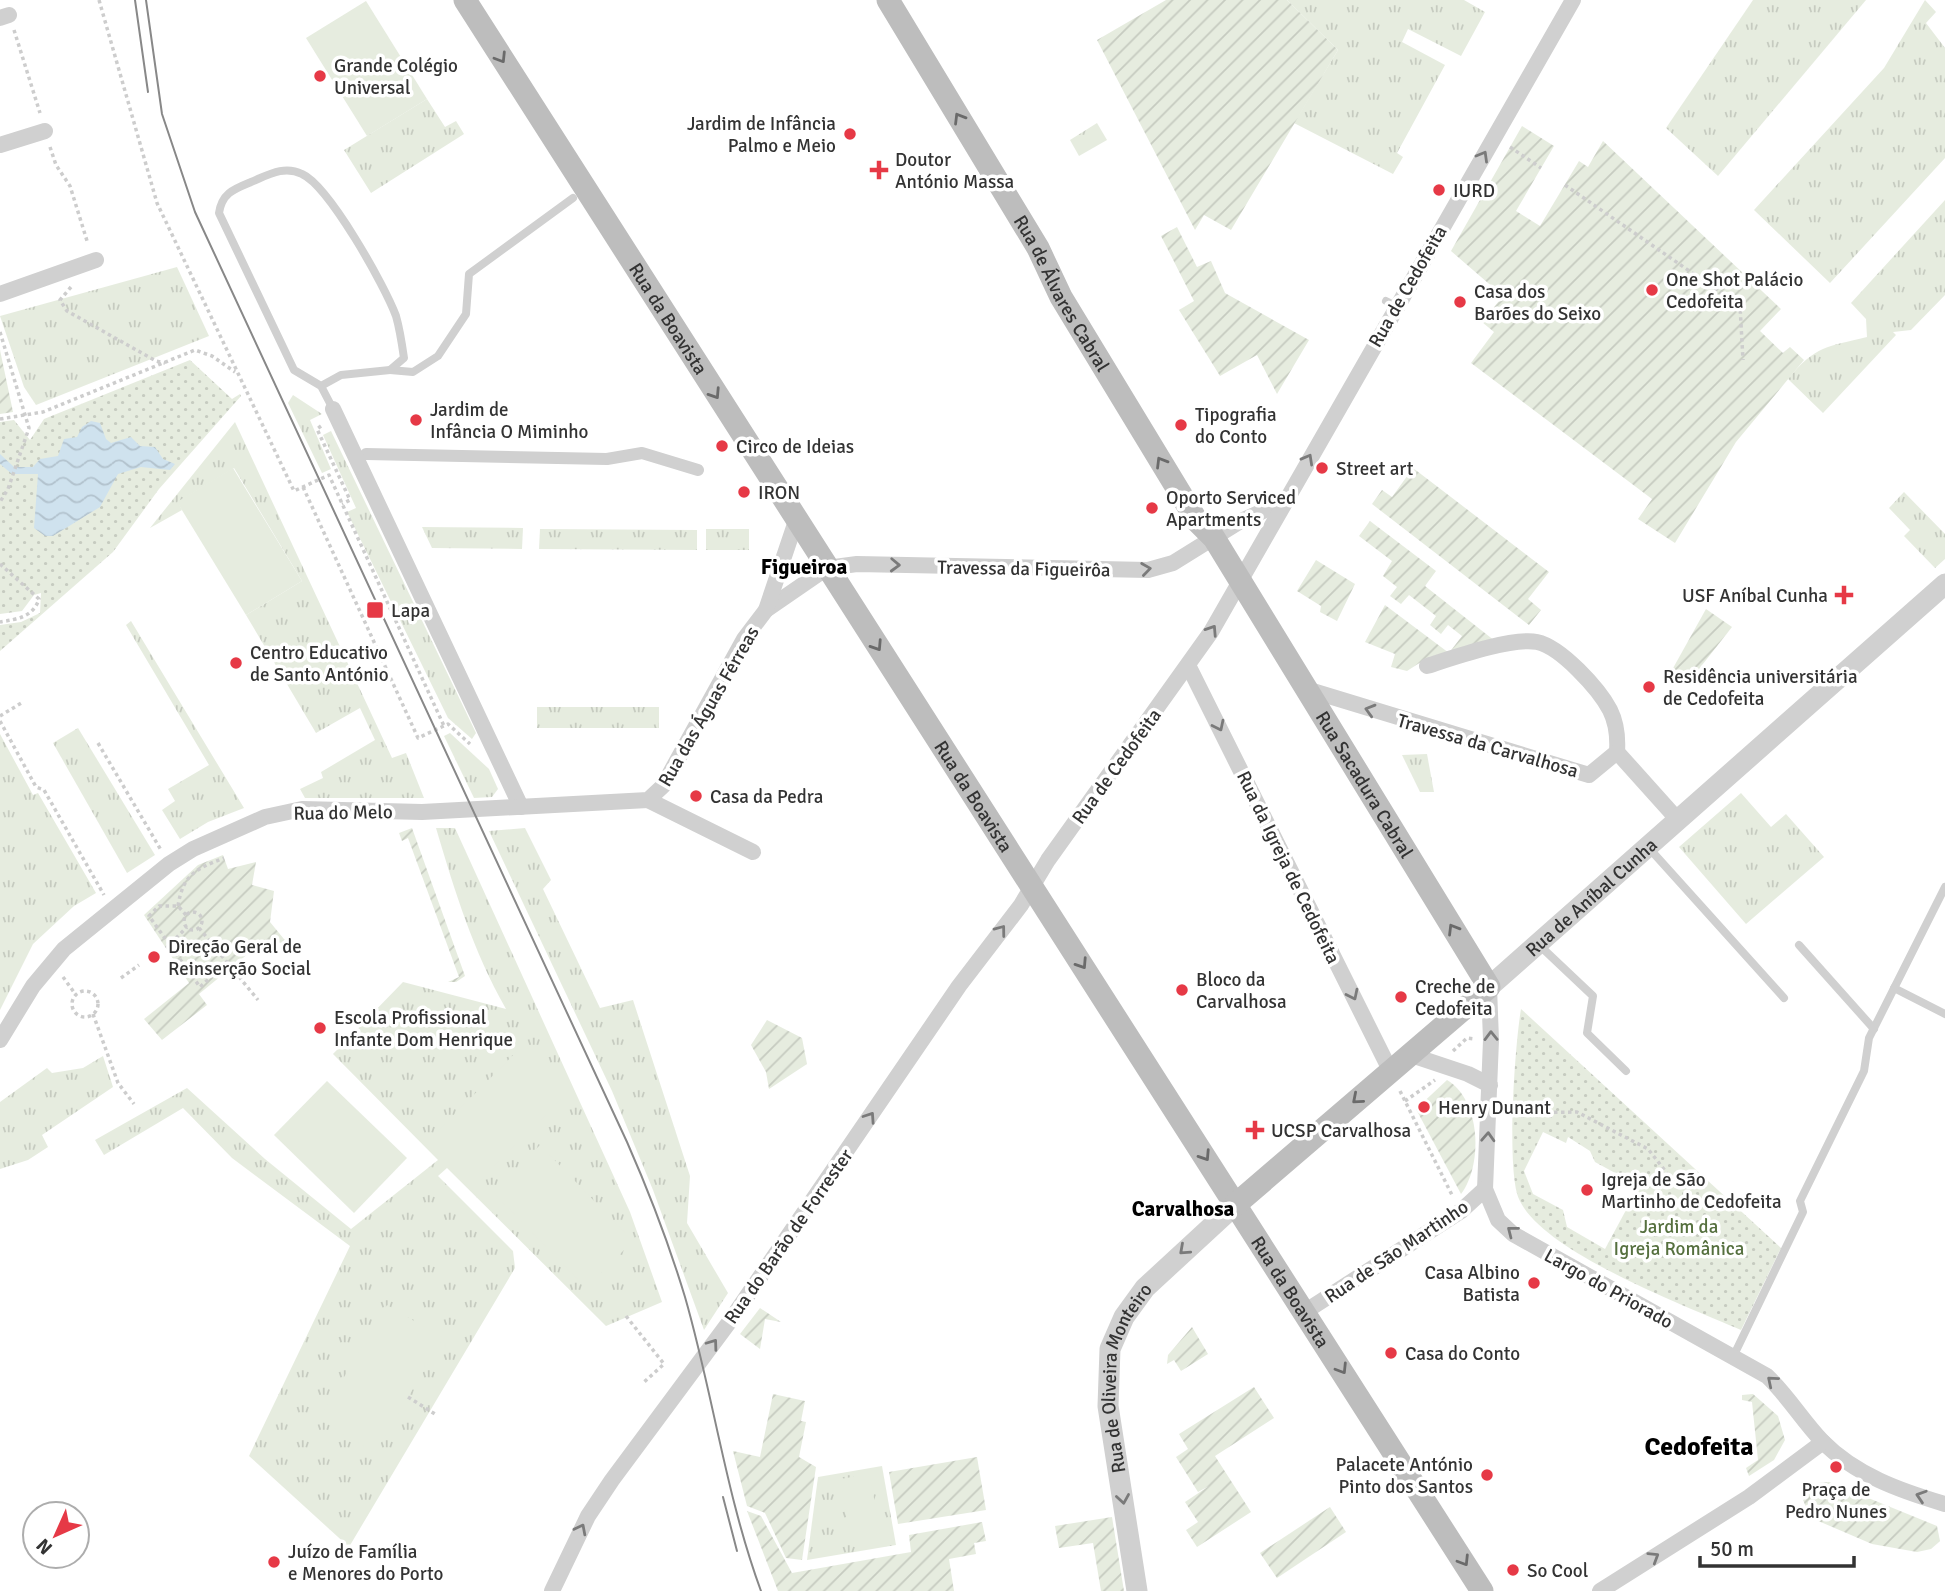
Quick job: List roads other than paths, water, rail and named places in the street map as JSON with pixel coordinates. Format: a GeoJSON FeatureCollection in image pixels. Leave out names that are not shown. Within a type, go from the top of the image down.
{"type":"FeatureCollection","features":[{"type":"Feature","properties":{"kind":"main road","name":"Rua da Boavista"},"geometry":{"type":"LineString","coordinates":[[465,0],[796,521],[1235,1205],[1306,1311],[1482,1591]]}},
{"type":"Feature","properties":{"kind":"main road","name":"Rua de Álvares Cabral"},"geometry":{"type":"LineString","coordinates":[[888,0],[1038,248],[1068,309],[1197,520],[1213,538],[1240,583]]}},
{"type":"Feature","properties":{"kind":"main road","name":"Rua Sacadura Cabral"},"geometry":{"type":"LineString","coordinates":[[1240,583],[1489,987]]}},
{"type":"Feature","properties":{"kind":"main road","name":"Rua de Aníbal Cunha"},"geometry":{"type":"LineString","coordinates":[[1235,1205],[1489,987]]}},
{"type":"Feature","properties":{"kind":"street","name":"Rua de Cedofeita"},"geometry":{"type":"LineString","coordinates":[[1032,886],[1188,665],[1240,583],[1391,303],[1494,136],[1573,0]]}},
{"type":"Feature","properties":{"kind":"street"},"geometry":{"type":"LineString","coordinates":[[0,145],[47,138]]}},
{"type":"Feature","properties":{"kind":"street"},"geometry":{"type":"LineString","coordinates":[[0,293],[93,255]]}},
{"type":"Feature","properties":{"kind":"street"},"geometry":{"type":"LineString","coordinates":[[329,417],[521,807]]}},
{"type":"Feature","properties":{"kind":"street"},"geometry":{"type":"LineString","coordinates":[[366,454],[607,459],[642,453],[698,470]]}},
{"type":"Feature","properties":{"kind":"street"},"geometry":{"type":"LineString","coordinates":[[1213,538],[1285,501]]}},
{"type":"Feature","properties":{"kind":"street","name":"Rua das Águas Férreas"},"geometry":{"type":"LineString","coordinates":[[766,610],[796,521]]}},
{"type":"Feature","properties":{"kind":"street","name":"Travessa da Figueirôa"},"geometry":{"type":"LineString","coordinates":[[827,568],[857,564],[1137,571],[1173,563],[1213,538]]}},
{"type":"Feature","properties":{"kind":"street","name":"Rua das Águas Férreas"},"geometry":{"type":"LineString","coordinates":[[648,800],[663,786],[744,639],[766,610],[827,568]]}},
{"type":"Feature","properties":{"kind":"street","name":"Rua de Aníbal Cunha"},"geometry":{"type":"LineString","coordinates":[[1489,987],[1945,584]]}},
{"type":"Feature","properties":{"kind":"street"},"geometry":{"type":"LineString","coordinates":[[1427,666],[1528,641],[1546,645],[1585,677],[1605,703],[1618,733],[1617,752],[1678,820]]}},
{"type":"Feature","properties":{"kind":"street","name":"Rua da Igreja de Cedofeita"},"geometry":{"type":"LineString","coordinates":[[1188,665],[1390,1070]]}},
{"type":"Feature","properties":{"kind":"street","name":"Travessa da Carvalhosa"},"geometry":{"type":"LineString","coordinates":[[1306,689],[1590,775],[1617,752]]}},
{"type":"Feature","properties":{"kind":"street"},"geometry":{"type":"LineString","coordinates":[[648,800],[753,852]]}},
{"type":"Feature","properties":{"kind":"street","name":"Rua do Melo"},"geometry":{"type":"LineString","coordinates":[[0,1040],[47,966],[111,910],[169,864],[228,831],[265,817],[302,809],[422,812],[648,800]]}},
{"type":"Feature","properties":{"kind":"street","name":"Rua do Barão de Forrester"},"geometry":{"type":"LineString","coordinates":[[552,1591],[588,1517],[606,1489],[730,1321],[959,986],[1032,886]]}},
{"type":"Feature","properties":{"kind":"street","name":"Largo do Priorado"},"geometry":{"type":"LineString","coordinates":[[1489,987],[1491,1040],[1485,1189],[1498,1220],[1513,1234],[1617,1294],[1734,1355],[1767,1376],[1786,1393],[1823,1442],[1874,1478],[1945,1504]]}},
{"type":"Feature","properties":{"kind":"street"},"geometry":{"type":"LineString","coordinates":[[1408,1054],[1490,1086]]}},
{"type":"Feature","properties":{"kind":"street","name":"Rua de São Martinho"},"geometry":{"type":"LineString","coordinates":[[1306,1311],[1461,1211],[1485,1189]]}},
{"type":"Feature","properties":{"kind":"street","name":"Rua de Oliveira Monteiro"},"geometry":{"type":"LineString","coordinates":[[1137,1591],[1108,1406],[1111,1349],[1124,1317],[1144,1288],[1235,1205]]}},
{"type":"Feature","properties":{"kind":"street"},"geometry":{"type":"LineString","coordinates":[[1600,1591],[1749,1497],[1823,1442]]}},
{"type":"Feature","properties":{"kind":"lane"},"geometry":{"type":"LineString","coordinates":[[329,417],[321,386],[294,370],[219,213],[220,201],[229,191],[282,169],[302,174],[335,204],[395,313],[404,358],[390,370]]}},
{"type":"Feature","properties":{"kind":"lane"},"geometry":{"type":"LineString","coordinates":[[321,386],[341,375],[390,370],[413,372],[438,356],[466,314],[469,274],[573,198]]}},
{"type":"Feature","properties":{"kind":"lane"},"geometry":{"type":"LineString","coordinates":[[1647,847],[1784,998]]}},
{"type":"Feature","properties":{"kind":"lane"},"geometry":{"type":"LineString","coordinates":[[1734,1355],[1803,1212],[1800,1201],[1864,1071],[1874,1029],[1945,887]]}},
{"type":"Feature","properties":{"kind":"lane"},"geometry":{"type":"LineString","coordinates":[[1538,944],[1593,996],[1587,1033],[1626,1071]]}},
{"type":"Feature","properties":{"kind":"lane"},"geometry":{"type":"LineString","coordinates":[[1799,945],[1874,1029]]}},
{"type":"Feature","properties":{"kind":"lane"},"geometry":{"type":"LineString","coordinates":[[1894,988],[1945,1014]]}},
{"type":"Feature","properties":{"kind":"water"},"geometry":{"type":"Polygon","coordinates":[[[91,421],[100,423],[106,439],[111,443],[131,437],[140,446],[155,447],[163,459],[175,464],[170,470],[141,467],[118,474],[100,507],[53,536],[45,536],[34,528],[38,474],[12,474],[0,464],[0,454],[14,467],[33,467],[40,459],[58,456],[64,439],[77,437],[82,427],[91,421]]]}},
{"type":"Feature","properties":{"kind":"tram line"},"geometry":{"type":"LineString","coordinates":[[135,0],[148,92]]}},
{"type":"Feature","properties":{"kind":"tram line"},"geometry":{"type":"LineString","coordinates":[[146,0],[162,114],[195,212],[627,1142],[651,1199],[685,1297],[738,1519],[761,1591]]}},
{"type":"Feature","properties":{"kind":"tram line"},"geometry":{"type":"LineString","coordinates":[[723,1497],[737,1551]]}},
{"type":"Feature","properties":{"kind":"place","name":"Grande Colégio Universal"},"geometry":{"type":"Point","coordinates":[320,76]}},
{"type":"Feature","properties":{"kind":"place","name":"Jardim de Infância Palmo e Meio"},"geometry":{"type":"Point","coordinates":[850,134]}},
{"type":"Feature","properties":{"kind":"place","name":"Doutor António Massa"},"geometry":{"type":"Point","coordinates":[879,170]}},
{"type":"Feature","properties":{"kind":"place","name":"IURD"},"geometry":{"type":"Point","coordinates":[1439,190]}},
{"type":"Feature","properties":{"kind":"place","name":"One Shot Palácio Cedofeita"},"geometry":{"type":"Point","coordinates":[1652,290]}},
{"type":"Feature","properties":{"kind":"place","name":"Casa dos Barões do Seixo"},"geometry":{"type":"Point","coordinates":[1460,302]}},
{"type":"Feature","properties":{"kind":"place","name":"Jardim de Infância O Miminho"},"geometry":{"type":"Point","coordinates":[416,420]}},
{"type":"Feature","properties":{"kind":"place","name":"Tipografia do Conto"},"geometry":{"type":"Point","coordinates":[1181,425]}},
{"type":"Feature","properties":{"kind":"place","name":"Circo de Ideias"},"geometry":{"type":"Point","coordinates":[722,446]}},
{"type":"Feature","properties":{"kind":"place","name":"Street art"},"geometry":{"type":"Point","coordinates":[1322,468]}},
{"type":"Feature","properties":{"kind":"place","name":"IRON"},"geometry":{"type":"Point","coordinates":[744,492]}},
{"type":"Feature","properties":{"kind":"place","name":"Oporto Serviced Apartments"},"geometry":{"type":"Point","coordinates":[1152,508]}},
{"type":"Feature","properties":{"kind":"place","name":"USF Aníbal Cunha"},"geometry":{"type":"Point","coordinates":[1844,595]}},
{"type":"Feature","properties":{"kind":"place","name":"Lapa"},"geometry":{"type":"Point","coordinates":[375,610]}},
{"type":"Feature","properties":{"kind":"place","name":"Centro Educativo de Santo António"},"geometry":{"type":"Point","coordinates":[236,663]}},
{"type":"Feature","properties":{"kind":"place","name":"Residência universitária de Cedofeita"},"geometry":{"type":"Point","coordinates":[1649,687]}},
{"type":"Feature","properties":{"kind":"place","name":"Casa da Pedra"},"geometry":{"type":"Point","coordinates":[696,796]}},
{"type":"Feature","properties":{"kind":"place","name":"Direção Geral de Reinserção Social"},"geometry":{"type":"Point","coordinates":[154,957]}},
{"type":"Feature","properties":{"kind":"place","name":"Bloco da Carvalhosa"},"geometry":{"type":"Point","coordinates":[1182,990]}},
{"type":"Feature","properties":{"kind":"place","name":"Creche de Cedofeita"},"geometry":{"type":"Point","coordinates":[1401,997]}},
{"type":"Feature","properties":{"kind":"place","name":"Escola Profissional Infante Dom Henrique"},"geometry":{"type":"Point","coordinates":[320,1028]}},
{"type":"Feature","properties":{"kind":"place","name":"Henry Dunant"},"geometry":{"type":"Point","coordinates":[1424,1107]}},
{"type":"Feature","properties":{"kind":"place","name":"UCSP Carvalhosa"},"geometry":{"type":"Point","coordinates":[1255,1130]}},
{"type":"Feature","properties":{"kind":"place","name":"Igreja de São Martinho de Cedofeita"},"geometry":{"type":"Point","coordinates":[1587,1190]}},
{"type":"Feature","properties":{"kind":"place","name":"Casa Albino Batista"},"geometry":{"type":"Point","coordinates":[1534,1283]}},
{"type":"Feature","properties":{"kind":"place","name":"Casa do Conto"},"geometry":{"type":"Point","coordinates":[1391,1353]}},
{"type":"Feature","properties":{"kind":"place","name":"Praça de Pedro Nunes"},"geometry":{"type":"Point","coordinates":[1836,1467]}},
{"type":"Feature","properties":{"kind":"place","name":"Palacete António Pinto dos Santos"},"geometry":{"type":"Point","coordinates":[1487,1475]}},
{"type":"Feature","properties":{"kind":"place","name":"Juízo de Família e Menores do Porto"},"geometry":{"type":"Point","coordinates":[274,1562]}},
{"type":"Feature","properties":{"kind":"place","name":"So Cool"},"geometry":{"type":"Point","coordinates":[1513,1570]}},
{"type":"Feature","properties":{"kind":"district","name":"Figueiroa"},"geometry":{"type":"Point","coordinates":[804,567]}},
{"type":"Feature","properties":{"kind":"district","name":"Carvalhosa"},"geometry":{"type":"Point","coordinates":[1183,1209]}},
{"type":"Feature","properties":{"kind":"district","name":"Cedofeita"},"geometry":{"type":"Point","coordinates":[1699,1446]}},
{"type":"Feature","properties":{"kind":"park label","name":"Jardim da Igreja Românica"},"geometry":{"type":"Point","coordinates":[1679,1237]}}]}
